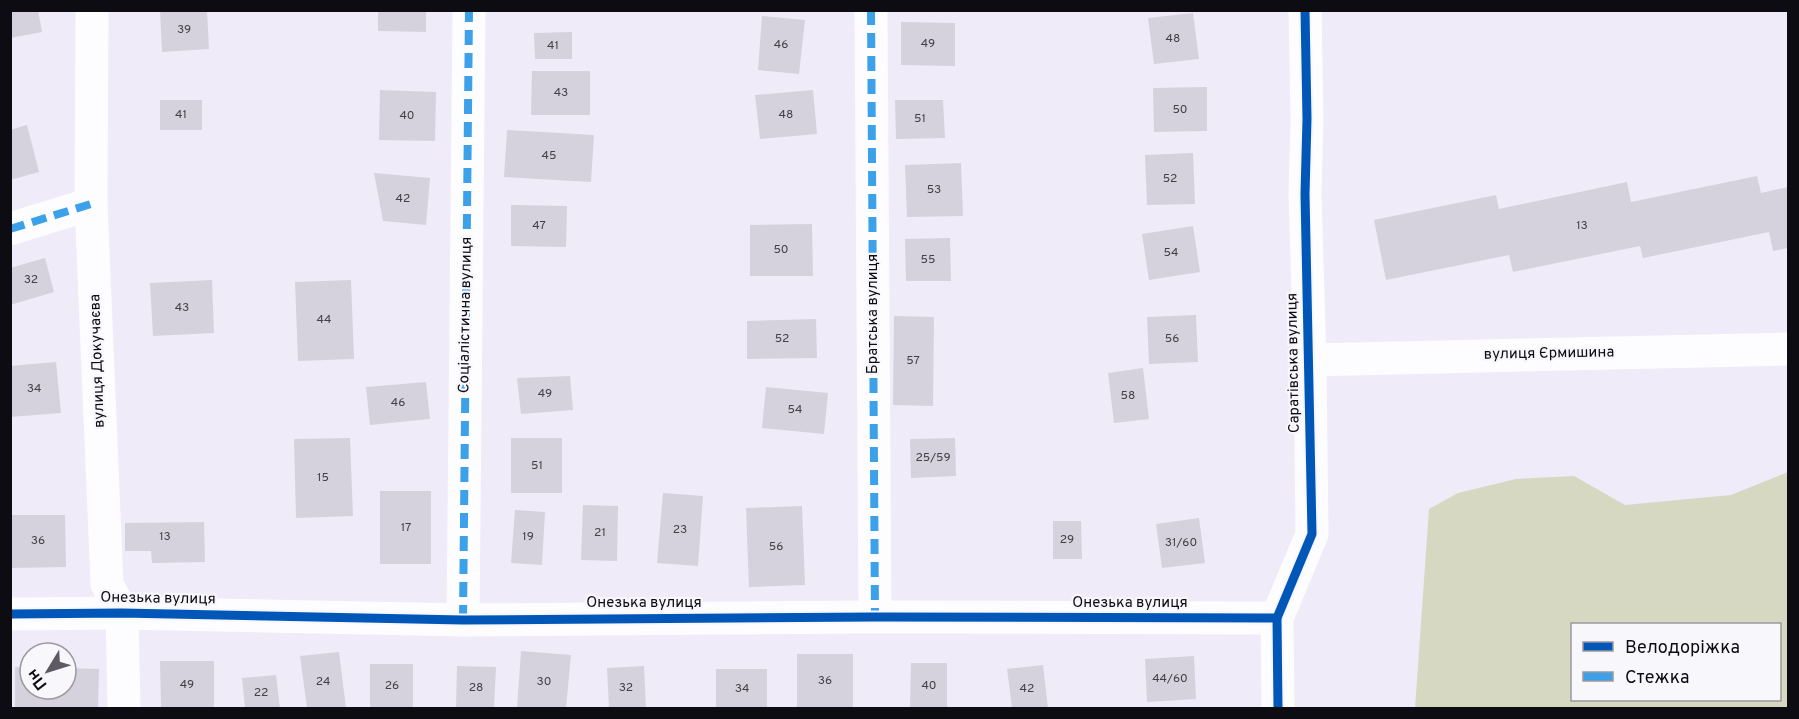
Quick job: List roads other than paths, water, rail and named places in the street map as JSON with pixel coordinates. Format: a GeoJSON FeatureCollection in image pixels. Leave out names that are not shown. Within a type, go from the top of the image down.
{"type":"FeatureCollection","features":[{"type":"Feature","properties":{"kind":"street","name":"вулиця Докучаєва"},"geometry":{"type":"LineString","coordinates":[[92,10],[91,204],[107,584],[122,614],[124,708]]}},
{"type":"Feature","properties":{"kind":"street","name":"Соціалістична вулиця"},"geometry":{"type":"LineString","coordinates":[[463,620],[469,10]]}},
{"type":"Feature","properties":{"kind":"street","name":"Братська вулиця"},"geometry":{"type":"LineString","coordinates":[[871,10],[875,617]]}},
{"type":"Feature","properties":{"kind":"street","name":"Саратівська вулиця"},"geometry":{"type":"LineString","coordinates":[[1278,708],[1277,618],[1312,534],[1305,194],[1307,119],[1305,10]]}},
{"type":"Feature","properties":{"kind":"street"},"geometry":{"type":"LineString","coordinates":[[10,229],[91,204]]}},
{"type":"Feature","properties":{"kind":"street","name":"вулиця Єрмишина"},"geometry":{"type":"LineString","coordinates":[[1310,360],[1788,349]]}},
{"type":"Feature","properties":{"kind":"street","name":"Онезька вулиця"},"geometry":{"type":"LineString","coordinates":[[10,614],[463,620],[875,617],[1277,618]]}}]}
